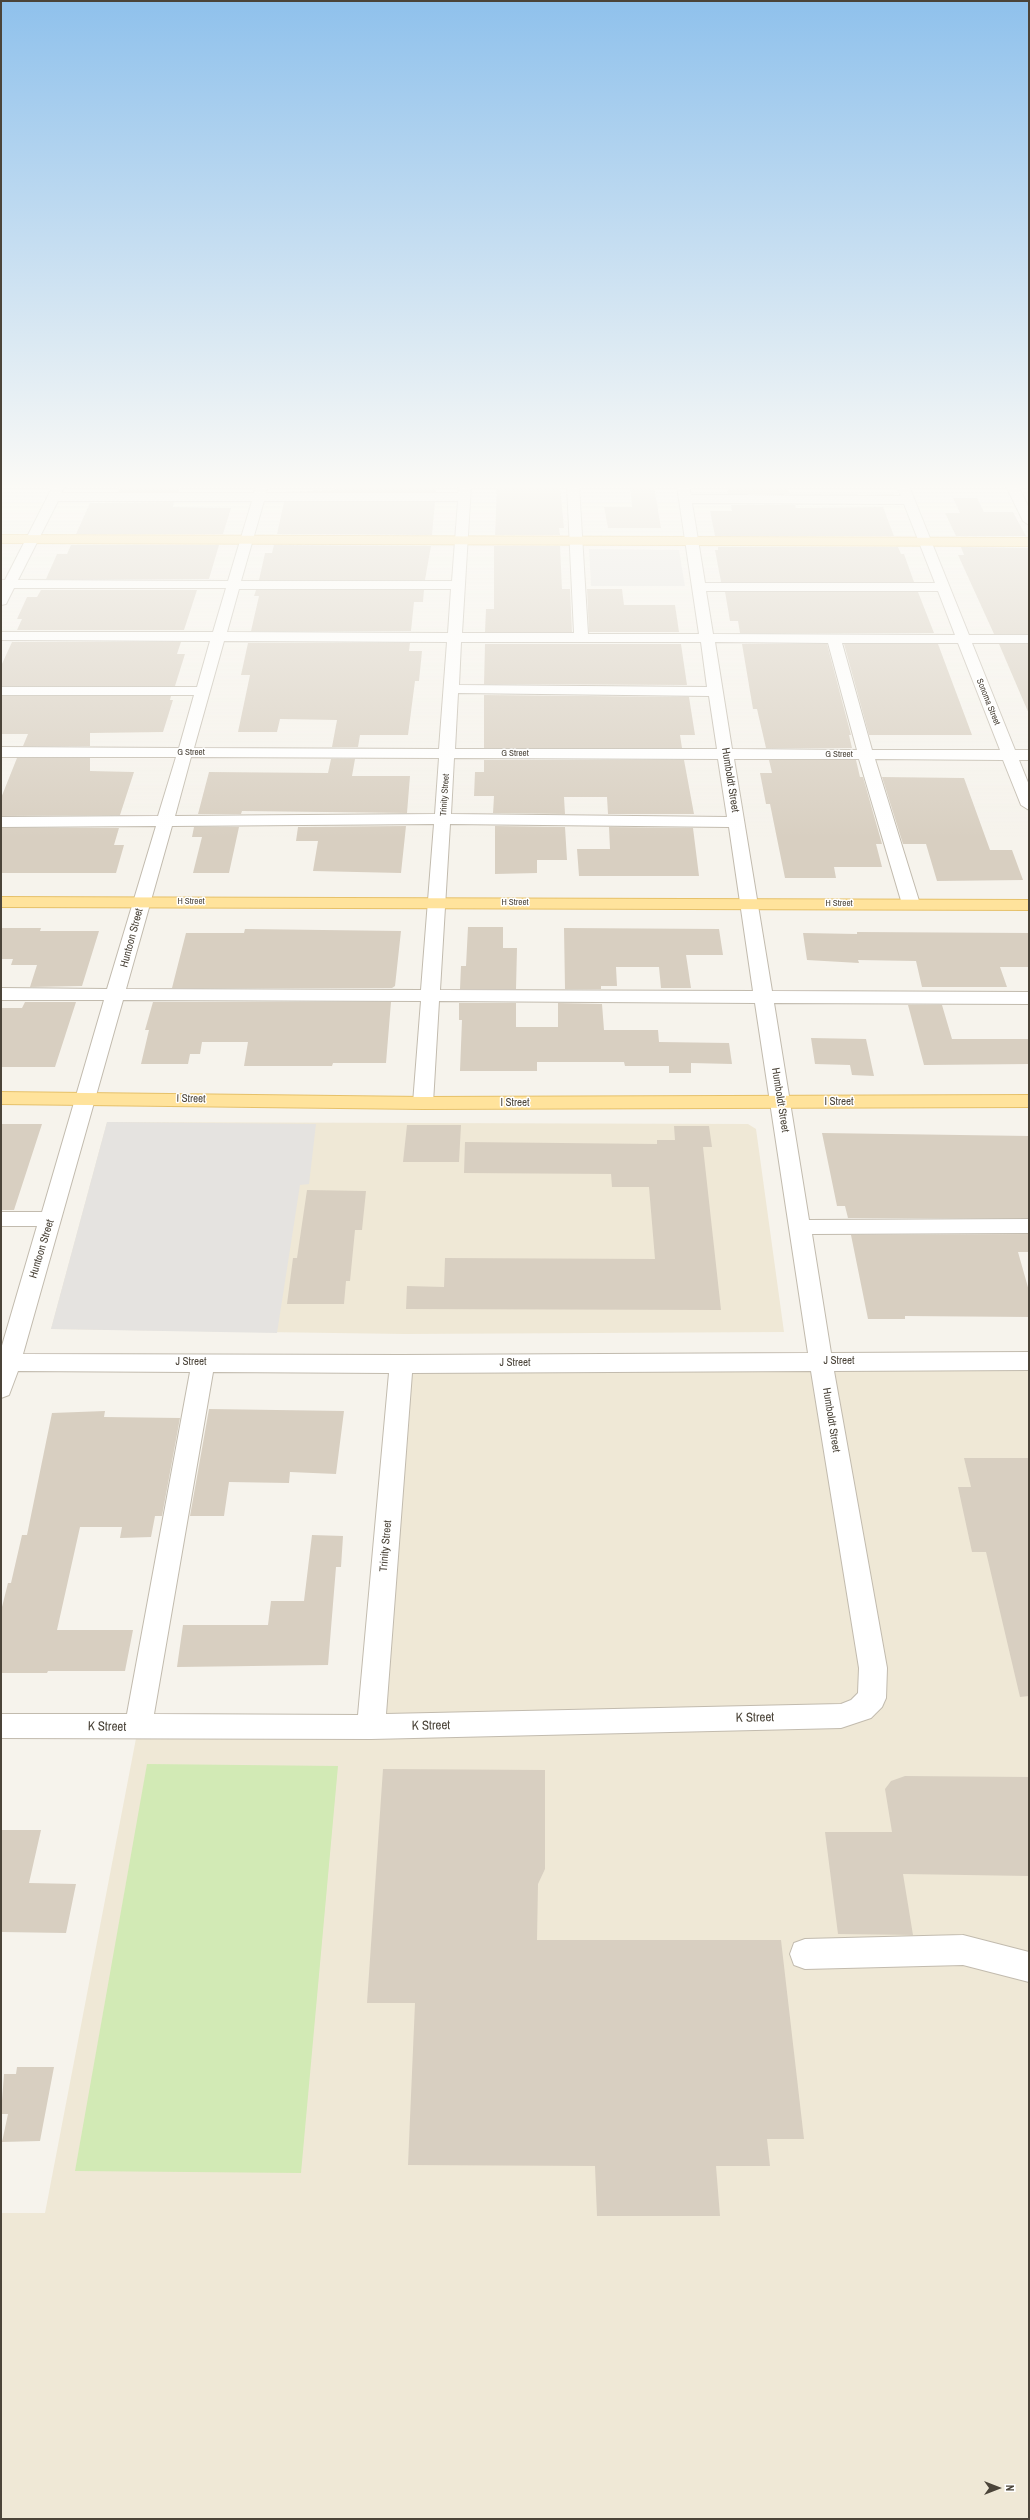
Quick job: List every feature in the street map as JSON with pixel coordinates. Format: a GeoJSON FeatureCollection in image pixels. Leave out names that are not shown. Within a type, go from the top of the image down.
{"type":"FeatureCollection","features":[{"type":"Feature","properties":{"kind":"main road","name":"H Street"},"geometry":{"type":"LineString","coordinates":[[1,902],[1029,905]]}},
{"type":"Feature","properties":{"kind":"main road","name":"I Street"},"geometry":{"type":"LineString","coordinates":[[1,1098],[86,1097],[423,1103],[1029,1101]]}},
{"type":"Feature","properties":{"kind":"street","name":"Huntoon Street"},"geometry":{"type":"LineString","coordinates":[[1,1389],[5,1362],[51,1219],[228,604]]}},
{"type":"Feature","properties":{"kind":"street","name":"Trinity Street"},"geometry":{"type":"LineString","coordinates":[[423,1103],[432,995],[454,637],[458,604]]}},
{"type":"Feature","properties":{"kind":"street"},"geometry":{"type":"LineString","coordinates":[[580,604],[581,637]]}},
{"type":"Feature","properties":{"kind":"street","name":"Humboldt Street"},"geometry":{"type":"LineString","coordinates":[[702,604],[822,1361],[873,1668],[872,1698],[860,1709]]}},
{"type":"Feature","properties":{"kind":"street","name":"Sonoma Street"},"geometry":{"type":"LineString","coordinates":[[949,604],[1029,805]]}},
{"type":"Feature","properties":{"kind":"street"},"geometry":{"type":"LineString","coordinates":[[1,636],[1029,639]]}},
{"type":"Feature","properties":{"kind":"street"},"geometry":{"type":"LineString","coordinates":[[834,638],[866,755],[911,904]]}},
{"type":"Feature","properties":{"kind":"street"},"geometry":{"type":"LineString","coordinates":[[452,689],[716,692]]}},
{"type":"Feature","properties":{"kind":"street"},"geometry":{"type":"LineString","coordinates":[[1,691],[203,691]]}},
{"type":"Feature","properties":{"kind":"street","name":"G Street"},"geometry":{"type":"LineString","coordinates":[[1,752],[1029,755]]}},
{"type":"Feature","properties":{"kind":"street"},"geometry":{"type":"LineString","coordinates":[[1,822],[443,819],[736,822]]}},
{"type":"Feature","properties":{"kind":"street"},"geometry":{"type":"LineString","coordinates":[[1,994],[1029,998]]}},
{"type":"Feature","properties":{"kind":"street"},"geometry":{"type":"LineString","coordinates":[[1,1219],[51,1219]]}},
{"type":"Feature","properties":{"kind":"street"},"geometry":{"type":"LineString","coordinates":[[801,1227],[1029,1226]]}},
{"type":"Feature","properties":{"kind":"street","name":"J Street"},"geometry":{"type":"LineString","coordinates":[[5,1362],[401,1364],[1029,1361]]}},
{"type":"Feature","properties":{"kind":"street"},"geometry":{"type":"LineString","coordinates":[[138,1728],[203,1362]]}},
{"type":"Feature","properties":{"kind":"street","name":"Trinity Street"},"geometry":{"type":"LineString","coordinates":[[372,1727],[401,1364]]}},
{"type":"Feature","properties":{"kind":"street","name":"K Street"},"geometry":{"type":"LineString","coordinates":[[1,1726],[138,1728],[372,1727],[841,1716],[860,1709]]}},
{"type":"Feature","properties":{"kind":"street"},"geometry":{"type":"LineString","coordinates":[[805,1954],[963,1950],[1029,1967]]}},
{"type":"Feature","properties":{"kind":"shaded area"},"geometry":{"type":"Polygon","coordinates":[[[107,1122],[748,1124],[756,1129],[784,1332],[405,1334],[51,1329],[107,1122]]]}},
{"type":"Feature","properties":{"kind":"shaded area"},"geometry":{"type":"Polygon","coordinates":[[[107,1122],[316,1124],[309,1184],[300,1185],[277,1333],[51,1329],[107,1122]]]}},
{"type":"Feature","properties":{"kind":"shaded area"},"geometry":{"type":"Polygon","coordinates":[[[1029,1361],[1029,2519],[1,2519],[1,2213],[45,2213],[138,1728],[371,1727],[401,1364],[1029,1361]]]}},
{"type":"Feature","properties":{"kind":"green space"},"geometry":{"type":"Polygon","coordinates":[[[147,1764],[338,1766],[301,2173],[75,2171],[147,1764]]]}},
{"type":"Feature","properties":{"kind":"building"},"geometry":{"type":"Polygon","coordinates":[[[24,604],[193,604],[184,630],[17,630],[22,619],[17,619],[24,604]]]}},
{"type":"Feature","properties":{"kind":"building"},"geometry":{"type":"Polygon","coordinates":[[[257,604],[414,604],[411,631],[251,631],[257,604]]]}},
{"type":"Feature","properties":{"kind":"building"},"geometry":{"type":"Polygon","coordinates":[[[494,604],[571,604],[572,632],[485,632],[486,609],[494,609],[494,604]]]}},
{"type":"Feature","properties":{"kind":"building"},"geometry":{"type":"Polygon","coordinates":[[[588,604],[675,605],[679,632],[589,632],[588,604]]]}},
{"type":"Feature","properties":{"kind":"building"},"geometry":{"type":"Polygon","coordinates":[[[727,604],[923,604],[934,633],[740,633],[738,621],[730,621],[727,604]]]}},
{"type":"Feature","properties":{"kind":"building"},"geometry":{"type":"Polygon","coordinates":[[[980,604],[1029,604],[1029,634],[994,634],[980,604]]]}},
{"type":"Feature","properties":{"kind":"building"},"geometry":{"type":"Polygon","coordinates":[[[12,642],[181,642],[177,654],[185,654],[175,686],[1,686],[1,666],[12,642]]]}},
{"type":"Feature","properties":{"kind":"building"},"geometry":{"type":"Polygon","coordinates":[[[248,643],[410,643],[409,651],[422,651],[419,681],[415,681],[408,735],[360,735],[358,747],[332,747],[337,720],[280,719],[277,732],[238,732],[250,675],[241,675],[248,643]]]}},
{"type":"Feature","properties":{"kind":"building"},"geometry":{"type":"Polygon","coordinates":[[[485,644],[681,644],[687,685],[484,684],[485,644]]]}},
{"type":"Feature","properties":{"kind":"building"},"geometry":{"type":"Polygon","coordinates":[[[742,644],[827,644],[851,735],[849,735],[852,748],[766,748],[757,709],[753,709],[742,644]]]}},
{"type":"Feature","properties":{"kind":"building"},"geometry":{"type":"Polygon","coordinates":[[[844,644],[938,644],[972,735],[869,735],[844,644]]]}},
{"type":"Feature","properties":{"kind":"building"},"geometry":{"type":"Polygon","coordinates":[[[999,644],[1029,644],[1029,714],[999,644]]]}},
{"type":"Feature","properties":{"kind":"building"},"geometry":{"type":"Polygon","coordinates":[[[484,695],[689,697],[695,735],[680,735],[682,748],[484,748],[484,695]]]}},
{"type":"Feature","properties":{"kind":"building"},"geometry":{"type":"Polygon","coordinates":[[[1,696],[171,696],[170,700],[173,700],[163,732],[90,733],[90,746],[23,746],[28,734],[1,734],[1,696]]]}},
{"type":"Feature","properties":{"kind":"building"},"geometry":{"type":"Polygon","coordinates":[[[17,758],[90,758],[90,771],[134,772],[120,815],[1,816],[1,798],[17,758]]]}},
{"type":"Feature","properties":{"kind":"building"},"geometry":{"type":"Polygon","coordinates":[[[331,759],[355,759],[352,776],[410,776],[407,813],[242,811],[241,814],[198,814],[209,772],[328,773],[331,759]]]}},
{"type":"Feature","properties":{"kind":"building"},"geometry":{"type":"Polygon","coordinates":[[[484,760],[684,760],[694,814],[608,814],[607,797],[564,797],[565,814],[493,813],[494,796],[474,796],[475,772],[484,772],[484,760]]]}},
{"type":"Feature","properties":{"kind":"building"},"geometry":{"type":"Polygon","coordinates":[[[769,760],[856,760],[860,777],[863,777],[882,844],[876,844],[882,867],[834,867],[836,878],[785,878],[770,804],[766,804],[760,773],[772,773],[769,760]]]}},
{"type":"Feature","properties":{"kind":"building"},"geometry":{"type":"Polygon","coordinates":[[[882,777],[964,778],[990,850],[1012,850],[1023,880],[937,881],[926,844],[903,844],[882,777]]]}},
{"type":"Feature","properties":{"kind":"building"},"geometry":{"type":"Polygon","coordinates":[[[406,826],[401,873],[313,871],[318,841],[296,841],[298,827],[406,826]]]}},
{"type":"Feature","properties":{"kind":"building"},"geometry":{"type":"Polygon","coordinates":[[[495,826],[565,827],[567,860],[537,860],[537,873],[495,874],[495,826]]]}},
{"type":"Feature","properties":{"kind":"building"},"geometry":{"type":"Polygon","coordinates":[[[194,827],[239,827],[229,873],[193,873],[202,837],[192,837],[194,827]]]}},
{"type":"Feature","properties":{"kind":"building"},"geometry":{"type":"Polygon","coordinates":[[[609,827],[693,828],[699,876],[579,876],[577,849],[610,849],[609,827]]]}},
{"type":"Feature","properties":{"kind":"building"},"geometry":{"type":"Polygon","coordinates":[[[1,828],[119,828],[114,845],[124,845],[116,873],[1,873],[1,828]]]}},
{"type":"Feature","properties":{"kind":"building"},"geometry":{"type":"Polygon","coordinates":[[[468,927],[503,927],[503,948],[517,948],[516,989],[460,989],[461,966],[466,966],[468,927]]]}},
{"type":"Feature","properties":{"kind":"building"},"geometry":{"type":"Polygon","coordinates":[[[1,928],[41,928],[40,931],[99,931],[82,986],[30,987],[37,965],[11,965],[13,959],[1,959],[1,928]]]}},
{"type":"Feature","properties":{"kind":"building"},"geometry":{"type":"Polygon","coordinates":[[[564,928],[719,929],[723,955],[686,955],[691,988],[661,988],[659,967],[616,967],[617,986],[601,986],[601,989],[565,989],[564,928]]]}},
{"type":"Feature","properties":{"kind":"building"},"geometry":{"type":"Polygon","coordinates":[[[245,929],[401,931],[395,986],[392,988],[172,988],[186,933],[244,933],[245,929]]]}},
{"type":"Feature","properties":{"kind":"building"},"geometry":{"type":"Polygon","coordinates":[[[857,932],[1029,933],[1029,967],[1000,967],[1007,987],[922,987],[916,961],[858,960],[859,963],[807,960],[803,933],[857,934],[857,932]]]}},
{"type":"Feature","properties":{"kind":"building"},"geometry":{"type":"Polygon","coordinates":[[[25,1002],[76,1002],[55,1067],[1,1067],[1,1008],[22,1008],[25,1002]]]}},
{"type":"Feature","properties":{"kind":"building"},"geometry":{"type":"Polygon","coordinates":[[[153,1002],[391,1002],[386,1063],[333,1063],[332,1066],[244,1066],[248,1042],[202,1042],[200,1054],[190,1054],[188,1064],[141,1064],[149,1030],[145,1030],[153,1002]]]}},
{"type":"Feature","properties":{"kind":"building"},"geometry":{"type":"Polygon","coordinates":[[[459,1003],[516,1003],[516,1027],[558,1027],[558,1003],[602,1004],[604,1030],[658,1030],[659,1042],[729,1043],[732,1064],[691,1063],[691,1073],[669,1073],[669,1066],[625,1066],[624,1062],[537,1062],[537,1071],[460,1071],[462,1020],[459,1020],[459,1003]]]}},
{"type":"Feature","properties":{"kind":"building"},"geometry":{"type":"Polygon","coordinates":[[[908,1005],[942,1005],[952,1039],[1029,1039],[1029,1064],[924,1065],[908,1005]]]}},
{"type":"Feature","properties":{"kind":"building"},"geometry":{"type":"Polygon","coordinates":[[[811,1038],[866,1039],[874,1076],[852,1075],[850,1065],[815,1064],[811,1038]]]}},
{"type":"Feature","properties":{"kind":"building"},"geometry":{"type":"Polygon","coordinates":[[[1,1124],[42,1124],[14,1210],[1,1210],[1,1124]]]}},
{"type":"Feature","properties":{"kind":"building"},"geometry":{"type":"Polygon","coordinates":[[[407,1125],[461,1125],[459,1162],[403,1162],[407,1125]]]}},
{"type":"Feature","properties":{"kind":"building"},"geometry":{"type":"Polygon","coordinates":[[[674,1126],[709,1126],[712,1147],[703,1147],[721,1310],[406,1309],[407,1286],[444,1287],[445,1258],[655,1259],[649,1187],[612,1187],[611,1174],[464,1173],[465,1142],[657,1144],[657,1140],[675,1140],[674,1126]]]}},
{"type":"Feature","properties":{"kind":"building"},"geometry":{"type":"Polygon","coordinates":[[[822,1133],[1029,1136],[1029,1218],[848,1218],[845,1206],[837,1206],[822,1133]]]}},
{"type":"Feature","properties":{"kind":"building"},"geometry":{"type":"Polygon","coordinates":[[[307,1190],[366,1191],[362,1230],[355,1230],[350,1281],[346,1281],[344,1304],[287,1304],[293,1258],[297,1258],[307,1190]]]}},
{"type":"Feature","properties":{"kind":"building"},"geometry":{"type":"Polygon","coordinates":[[[1029,1234],[1029,1252],[1018,1252],[1029,1291],[1029,1317],[905,1316],[905,1319],[868,1319],[851,1235],[1029,1234]]]}},
{"type":"Feature","properties":{"kind":"building"},"geometry":{"type":"Polygon","coordinates":[[[209,1409],[344,1411],[336,1474],[290,1472],[289,1483],[229,1482],[224,1516],[190,1516],[209,1409]]]}},
{"type":"Feature","properties":{"kind":"building"},"geometry":{"type":"Polygon","coordinates":[[[105,1411],[104,1417],[180,1418],[162,1516],[155,1516],[151,1537],[120,1538],[122,1527],[80,1527],[57,1630],[133,1630],[125,1671],[48,1671],[47,1673],[1,1673],[1,1611],[8,1583],[11,1583],[22,1535],[27,1535],[52,1413],[105,1411]]]}},
{"type":"Feature","properties":{"kind":"building"},"geometry":{"type":"Polygon","coordinates":[[[964,1458],[1029,1458],[1029,1696],[1020,1697],[986,1552],[972,1552],[958,1487],[971,1487],[964,1458]]]}},
{"type":"Feature","properties":{"kind":"building"},"geometry":{"type":"Polygon","coordinates":[[[312,1535],[343,1536],[341,1567],[336,1567],[328,1665],[177,1667],[183,1625],[268,1625],[271,1601],[304,1601],[312,1535]]]}},
{"type":"Feature","properties":{"kind":"building"},"geometry":{"type":"Polygon","coordinates":[[[383,1769],[545,1770],[545,1869],[538,1884],[537,1940],[781,1940],[804,2139],[767,2139],[770,2166],[716,2166],[720,2216],[597,2216],[595,2166],[408,2165],[415,2003],[367,2003],[383,1769]]]}},
{"type":"Feature","properties":{"kind":"building"},"geometry":{"type":"Polygon","coordinates":[[[905,1776],[1029,1777],[1029,1876],[903,1874],[913,1935],[838,1934],[825,1832],[892,1832],[885,1789],[891,1781],[905,1776]]]}},
{"type":"Feature","properties":{"kind":"building"},"geometry":{"type":"Polygon","coordinates":[[[1,1830],[41,1830],[29,1883],[76,1884],[66,1933],[1,1932],[1,1830]]]}},
{"type":"Feature","properties":{"kind":"building"},"geometry":{"type":"Polygon","coordinates":[[[17,2067],[54,2067],[40,2141],[2,2142],[8,2114],[1,2114],[4,2074],[16,2074],[17,2067]]]}}]}
